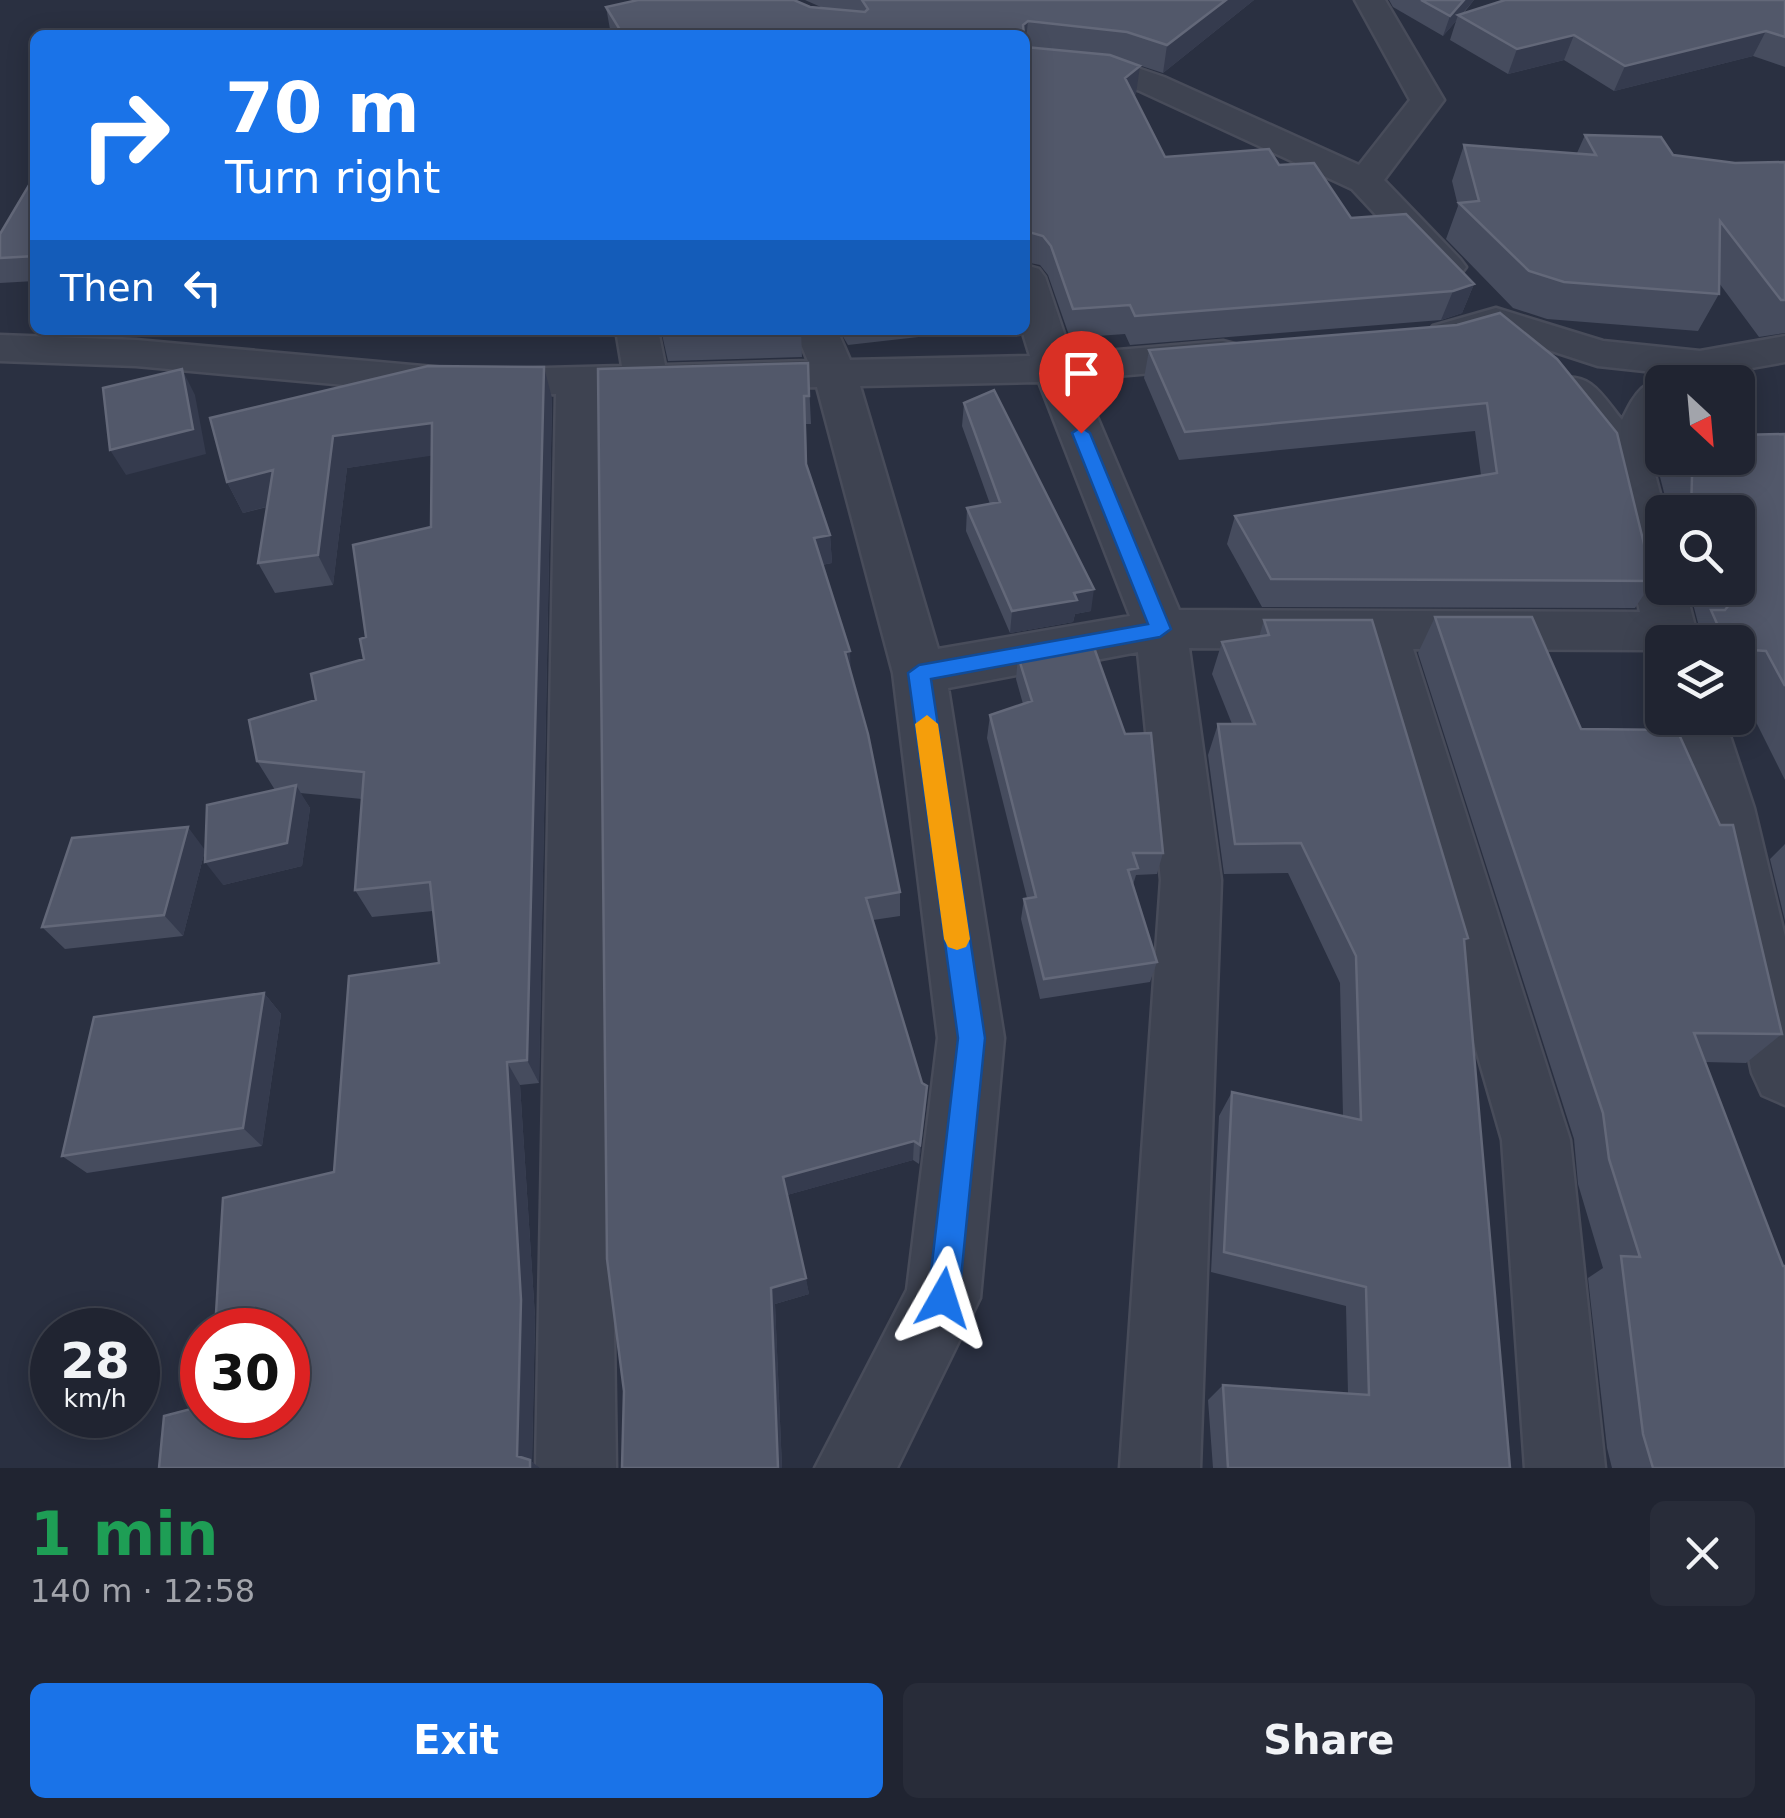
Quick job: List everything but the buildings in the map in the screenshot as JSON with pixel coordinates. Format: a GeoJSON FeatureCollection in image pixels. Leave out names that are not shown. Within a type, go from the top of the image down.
{"type":"FeatureCollection","features":[{"type":"Feature","properties":{"kind":"street"},"geometry":{"type":"LineString","coordinates":[[1365,181],[1427,100],[1370,0]]}},
{"type":"Feature","properties":{"kind":"street"},"geometry":{"type":"LineString","coordinates":[[1030,62],[1111,70],[1152,84],[1365,181],[1496,320],[1561,374],[1627,456],[1668,625]]}},
{"type":"Feature","properties":{"kind":"street"},"geometry":{"type":"LineString","coordinates":[[1030,293],[1054,368],[1160,629],[1191,880],[1160,1468]]}},
{"type":"Feature","properties":{"kind":"street"},"geometry":{"type":"LineString","coordinates":[[1407,339],[1446,336],[1496,320],[1598,353],[1652,365]]}},
{"type":"Feature","properties":{"kind":"street"},"geometry":{"type":"LineString","coordinates":[[639,335],[646,378]]}},
{"type":"Feature","properties":{"kind":"street"},"geometry":{"type":"LineString","coordinates":[[0,348],[136,353],[468,384],[646,378],[825,351],[1054,368],[1270,350]]}},
{"type":"Feature","properties":{"kind":"street"},"geometry":{"type":"LineString","coordinates":[[1720,365],[1785,349]]}},
{"type":"Feature","properties":{"kind":"street"},"geometry":{"type":"LineString","coordinates":[[825,351],[919,673],[971,1038],[943,1298],[855,1468]]}},
{"type":"Feature","properties":{"kind":"street"},"geometry":{"type":"LineString","coordinates":[[576,1468],[578,380]]}},
{"type":"Feature","properties":{"kind":"street"},"geometry":{"type":"LineString","coordinates":[[1627,456],[1645,420]]}},
{"type":"Feature","properties":{"kind":"street"},"geometry":{"type":"LineString","coordinates":[[919,673],[1160,629],[1382,628],[1645,636]]}},
{"type":"Feature","properties":{"kind":"street"},"geometry":{"type":"LineString","coordinates":[[1382,628],[1536,1140],[1565,1468]]}},
{"type":"Feature","properties":{"kind":"street"},"geometry":{"type":"LineString","coordinates":[[1702,735],[1725,808],[1785,1074]]}},
{"type":"Feature","properties":{"kind":"slow traffic"},"geometry":{"type":"LineString","coordinates":[[927,724],[957,939]]}},
{"type":"Feature","properties":{"kind":"route"},"geometry":{"type":"LineString","coordinates":[[943,1298],[971,1038],[919,673],[1160,629],[1081,433]]}}]}
